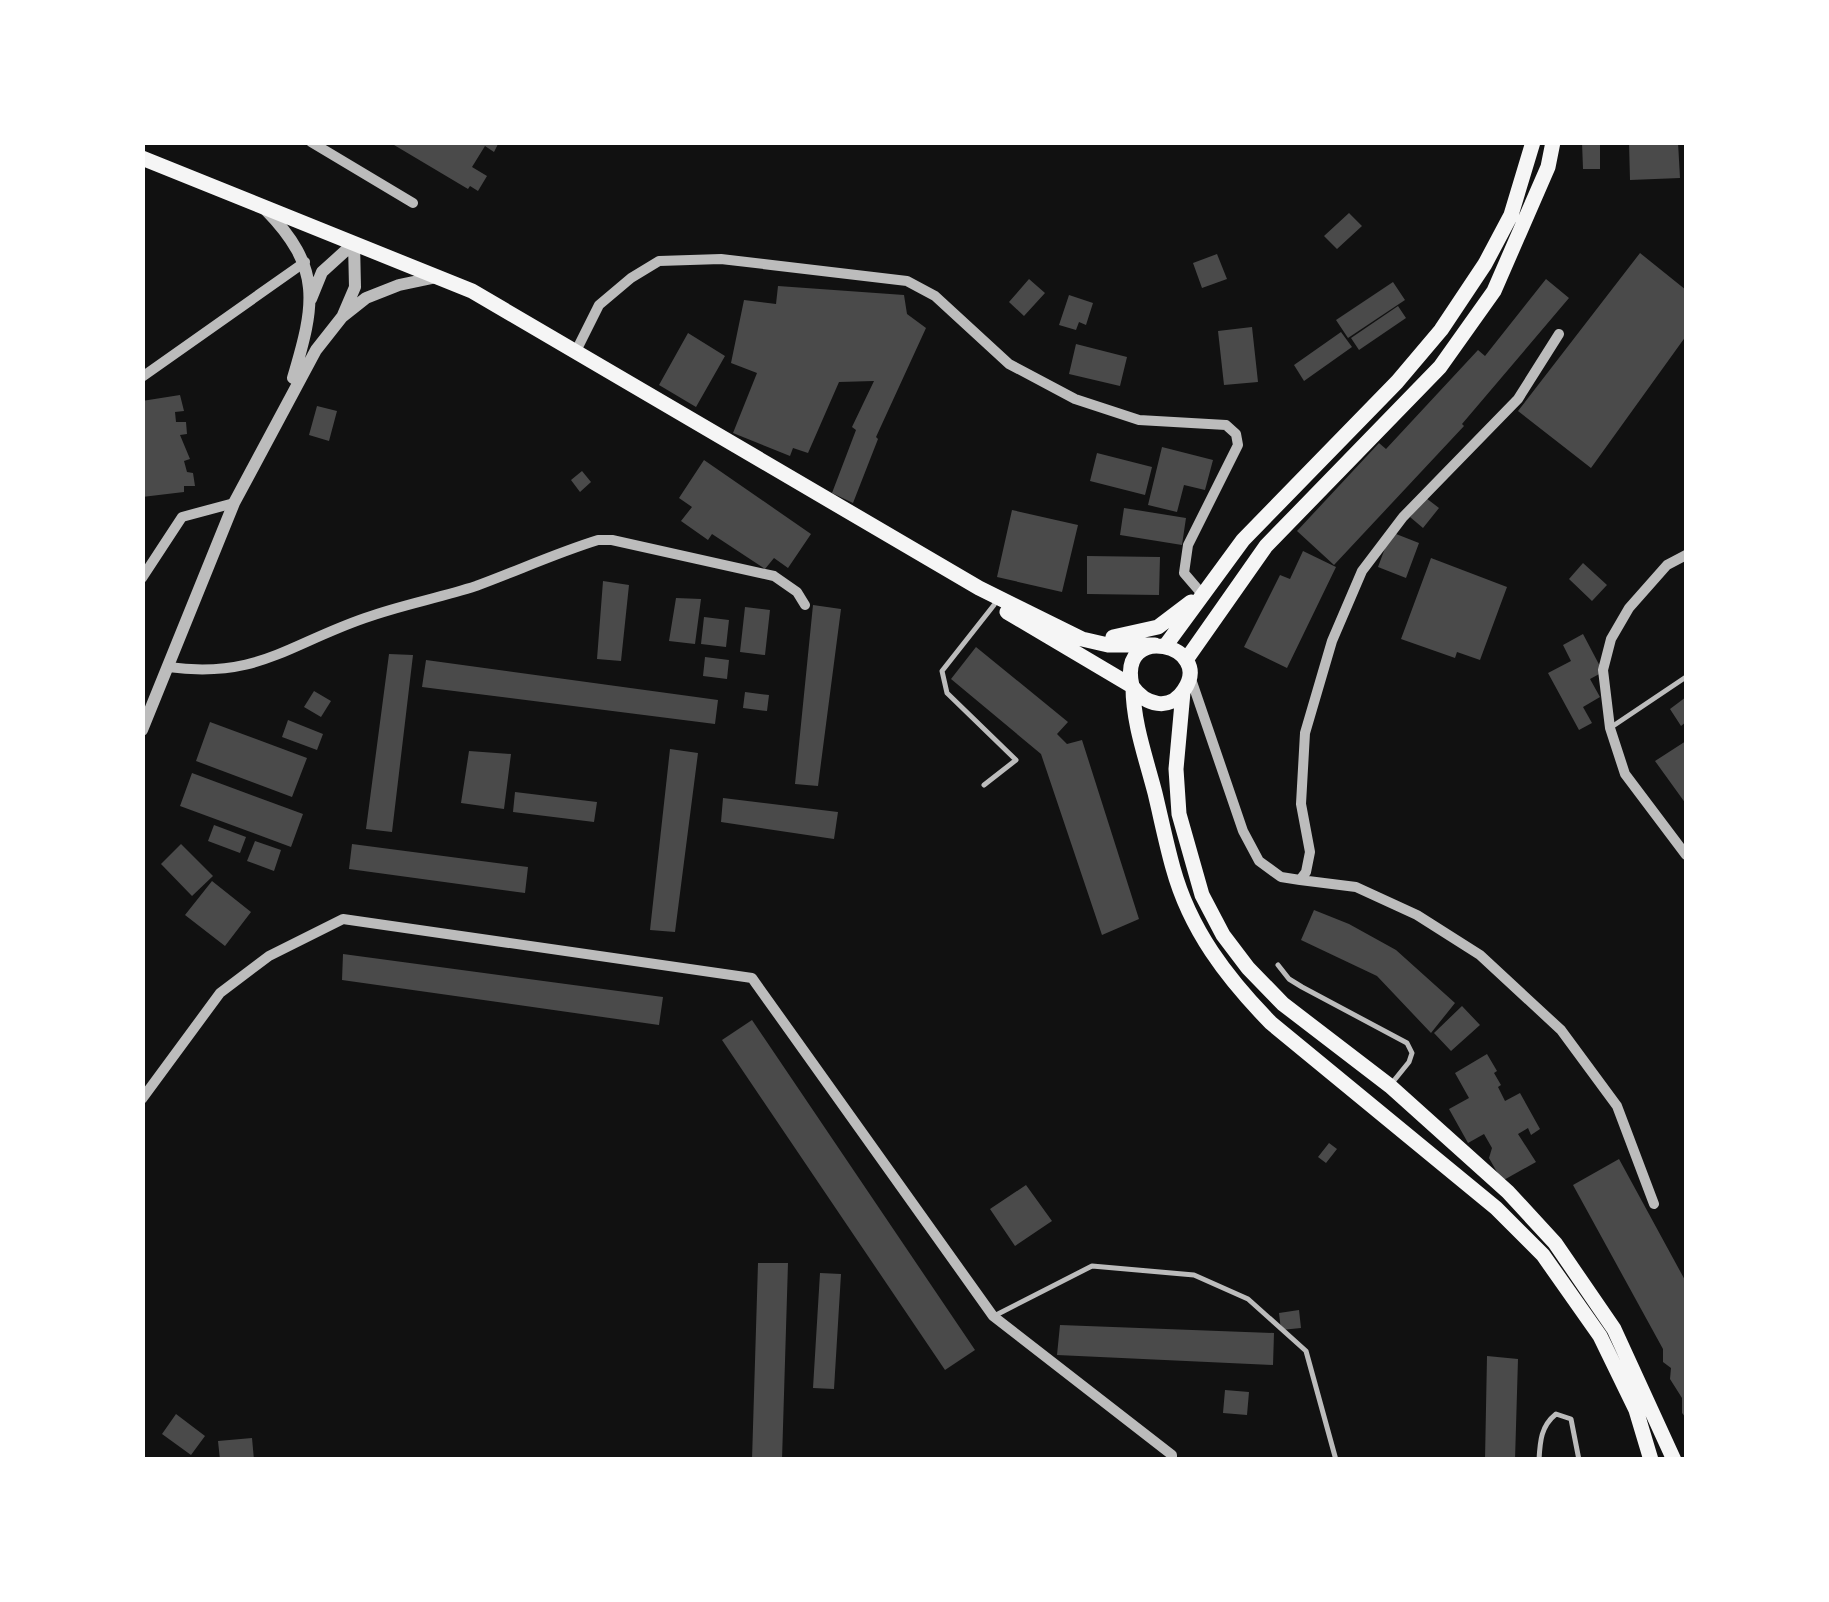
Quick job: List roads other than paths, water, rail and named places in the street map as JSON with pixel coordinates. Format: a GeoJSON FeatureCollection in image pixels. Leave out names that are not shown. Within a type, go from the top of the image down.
{"type":"FeatureCollection","features":[{"type":"Feature","properties":{"kind":"main road"},"geometry":{"type":"LineString","coordinates":[[1533,142],[1511,215],[1442,330],[1398,382],[1242,540],[1160,645],[1145,648],[1130,669],[1136,721],[1173,870],[1199,933],[1218,962],[1272,1023],[1496,1208],[1543,1254],[1600,1336],[1636,1410],[1650,1460]]}},
{"type":"Feature","properties":{"kind":"main road"},"geometry":{"type":"LineString","coordinates":[[1553,142],[1548,166],[1494,291],[1440,367],[1266,546],[1188,667],[1176,769],[1179,814],[1202,895],[1223,936],[1282,1004],[1390,1086],[1508,1192],[1576,1270],[1614,1328],[1674,1460]]}},
{"type":"Feature","properties":{"kind":"main road"},"geometry":{"type":"LineString","coordinates":[[142,158],[472,291],[979,588],[1082,639],[1160,645],[1179,652],[1188,667]]}},
{"type":"Feature","properties":{"kind":"main road"},"geometry":{"type":"LineString","coordinates":[[979,588],[994,605],[1133,686],[1154,704],[1174,700],[1183,692]]}},
{"type":"Feature","properties":{"kind":"main road"},"geometry":{"type":"LineString","coordinates":[[1082,639],[1126,636],[1158,626],[1202,594]]}},
{"type":"Feature","properties":{"kind":"street"},"geometry":{"type":"LineString","coordinates":[[311,142],[413,203]]}},
{"type":"Feature","properties":{"kind":"street"},"geometry":{"type":"LineString","coordinates":[[260,204],[305,262],[310,299],[307,330],[286,404]]}},
{"type":"Feature","properties":{"kind":"street"},"geometry":{"type":"LineString","coordinates":[[310,299],[322,272],[354,243]]}},
{"type":"Feature","properties":{"kind":"street"},"geometry":{"type":"LineString","coordinates":[[142,730],[234,503],[316,350],[342,317],[354,287],[354,243]]}},
{"type":"Feature","properties":{"kind":"street"},"geometry":{"type":"LineString","coordinates":[[576,351],[599,304],[659,261],[722,258],[907,281],[935,296],[1009,364],[1075,399],[1139,420],[1226,425],[1236,434],[1238,445],[1188,545],[1184,573],[1202,594]]}},
{"type":"Feature","properties":{"kind":"street"},"geometry":{"type":"LineString","coordinates":[[142,377],[305,262]]}},
{"type":"Feature","properties":{"kind":"street"},"geometry":{"type":"LineString","coordinates":[[342,317],[380,291],[437,277]]}},
{"type":"Feature","properties":{"kind":"street"},"geometry":{"type":"LineString","coordinates":[[1300,880],[1310,852],[1301,804],[1305,733],[1332,641],[1362,571],[1403,517],[1518,399],[1559,334]]}},
{"type":"Feature","properties":{"kind":"street"},"geometry":{"type":"LineString","coordinates":[[142,578],[182,517],[234,503]]}},
{"type":"Feature","properties":{"kind":"street"},"geometry":{"type":"LineString","coordinates":[[168,668],[224,671],[259,664],[351,623],[409,602],[472,587],[598,540],[774,576],[797,592],[805,605]]}},
{"type":"Feature","properties":{"kind":"street"},"geometry":{"type":"LineString","coordinates":[[1686,555],[1666,566],[1629,608],[1611,639],[1604,670],[1610,728],[1625,774],[1686,855]]}},
{"type":"Feature","properties":{"kind":"street"},"geometry":{"type":"LineString","coordinates":[[1188,667],[1243,832],[1259,860],[1282,877],[1356,887],[1417,915],[1480,955],[1561,1030],[1617,1106],[1654,1204]]}},
{"type":"Feature","properties":{"kind":"street"},"geometry":{"type":"LineString","coordinates":[[142,1100],[220,993],[269,956],[343,920],[752,978],[993,1316],[1172,1454],[1172,1460]]}},
{"type":"Feature","properties":{"kind":"lane"},"geometry":{"type":"LineString","coordinates":[[984,784],[1016,760],[946,693],[942,671],[994,605]]}},
{"type":"Feature","properties":{"kind":"lane"},"geometry":{"type":"LineString","coordinates":[[1610,728],[1686,677]]}},
{"type":"Feature","properties":{"kind":"lane"},"geometry":{"type":"LineString","coordinates":[[1278,965],[1302,987],[1406,1043],[1412,1053],[1410,1062],[1390,1086]]}},
{"type":"Feature","properties":{"kind":"lane"},"geometry":{"type":"LineString","coordinates":[[993,1316],[1092,1266],[1194,1275],[1248,1299],[1306,1351],[1336,1460]]}},
{"type":"Feature","properties":{"kind":"lane"},"geometry":{"type":"LineString","coordinates":[[1539,1460],[1546,1422],[1556,1414],[1571,1418],[1578,1460]]}}]}
